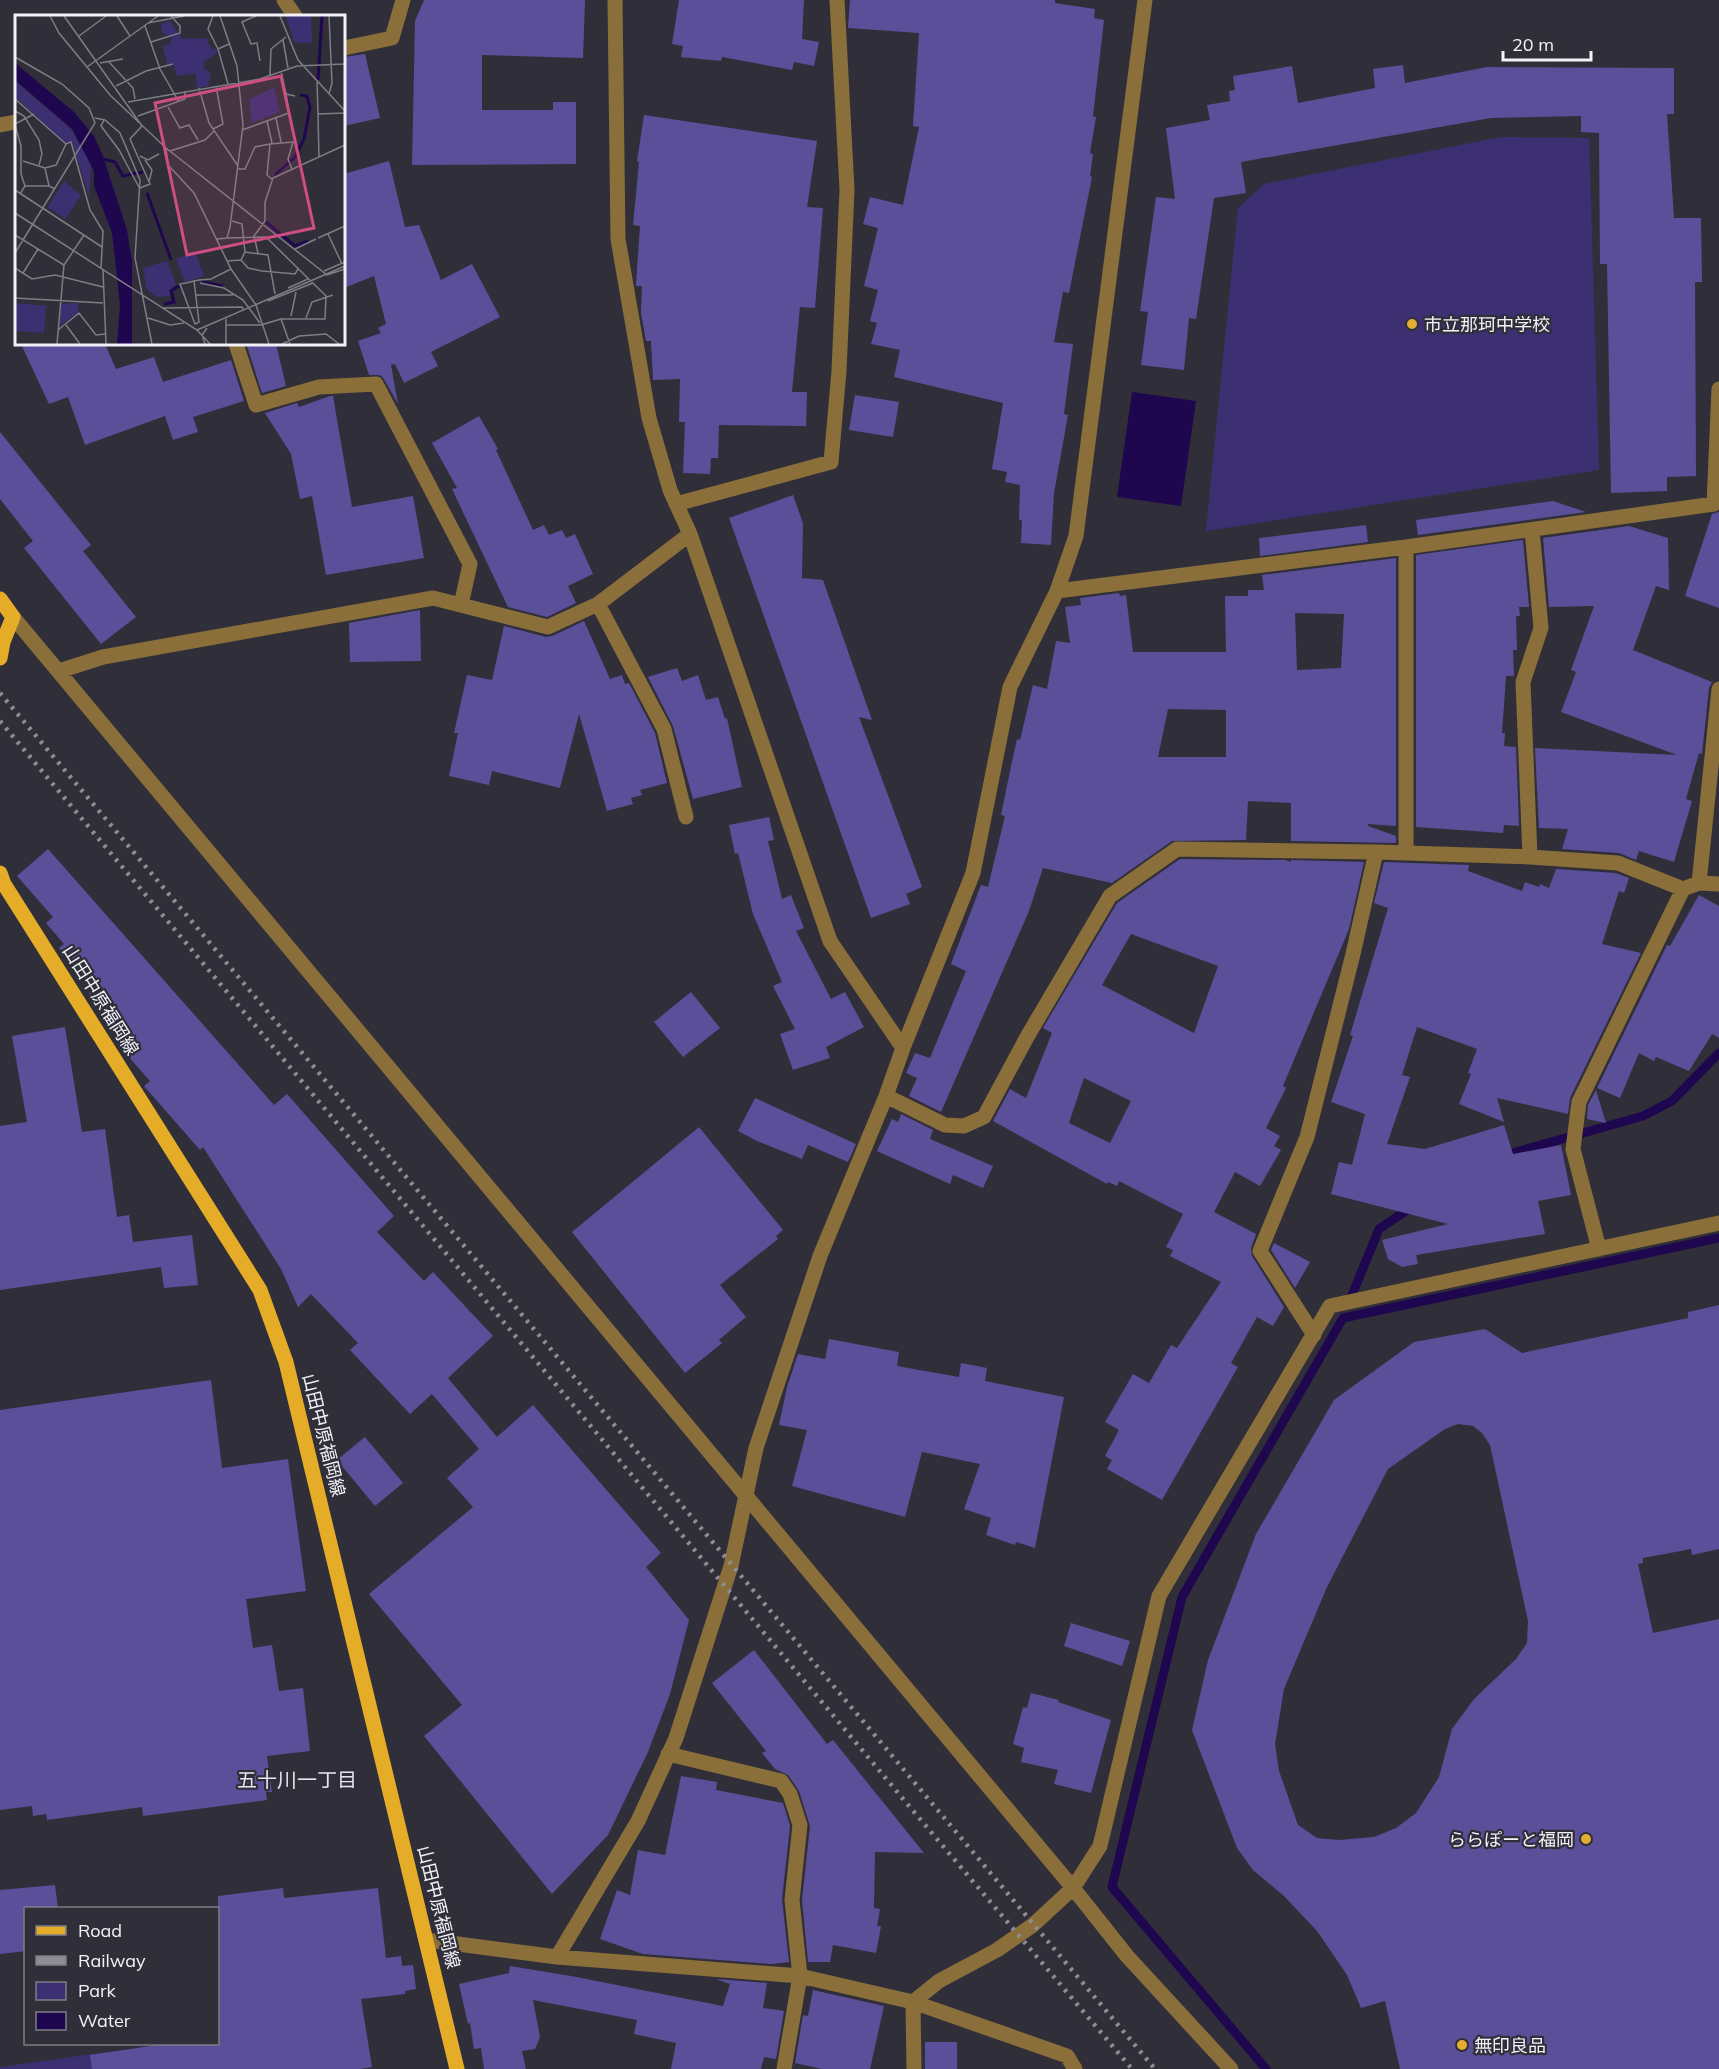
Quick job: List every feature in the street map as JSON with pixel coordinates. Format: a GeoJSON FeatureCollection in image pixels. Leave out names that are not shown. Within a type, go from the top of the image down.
{"type":"FeatureCollection","features":[{"type":"Feature","properties":{"kind":"main road"},"geometry":{"type":"LineString","coordinates":[[0,599],[13,617],[3,642],[0,658]]}},
{"type":"Feature","properties":{"kind":"main road","name":"山田中原福岡線"},"geometry":{"type":"LineString","coordinates":[[0,873],[4,885],[260,1290],[286,1362],[457,2069]]}},
{"type":"Feature","properties":{"kind":"street"},"geometry":{"type":"LineString","coordinates":[[284,0],[294,15]]}},
{"type":"Feature","properties":{"kind":"street"},"geometry":{"type":"LineString","coordinates":[[345,48],[392,38],[403,0]]}},
{"type":"Feature","properties":{"kind":"street"},"geometry":{"type":"LineString","coordinates":[[615,0],[618,239],[649,418],[676,504],[690,534],[830,940],[903,1048]]}},
{"type":"Feature","properties":{"kind":"street"},"geometry":{"type":"LineString","coordinates":[[676,504],[831,462],[839,371],[847,190],[837,0]]}},
{"type":"Feature","properties":{"kind":"street"},"geometry":{"type":"LineString","coordinates":[[557,1957],[638,1821],[676,1738],[731,1566],[756,1448],[820,1257],[973,873],[1010,687],[1057,591],[1076,536],[1145,0]]}},
{"type":"Feature","properties":{"kind":"street"},"geometry":{"type":"LineString","coordinates":[[0,125],[15,122]]}},
{"type":"Feature","properties":{"kind":"street"},"geometry":{"type":"LineString","coordinates":[[236,345],[256,405],[319,387],[376,384],[471,564],[461,605]]}},
{"type":"Feature","properties":{"kind":"street"},"geometry":{"type":"LineString","coordinates":[[1057,591],[1406,547],[1714,504],[1719,389]]}},
{"type":"Feature","properties":{"kind":"street"},"geometry":{"type":"LineString","coordinates":[[1530,857],[1523,682],[1541,628],[1532,530]]}},
{"type":"Feature","properties":{"kind":"street"},"geometry":{"type":"LineString","coordinates":[[59,671],[103,657],[433,598],[548,627],[598,604],[690,534]]}},
{"type":"Feature","properties":{"kind":"street"},"geometry":{"type":"LineString","coordinates":[[1406,547],[1406,851]]}},
{"type":"Feature","properties":{"kind":"street"},"geometry":{"type":"LineString","coordinates":[[598,604],[664,729],[686,818]]}},
{"type":"Feature","properties":{"kind":"street"},"geometry":{"type":"LineString","coordinates":[[13,617],[1073,1888],[1127,1956],[1231,2069]]}},
{"type":"Feature","properties":{"kind":"street"},"geometry":{"type":"LineString","coordinates":[[1699,883],[1719,689]]}},
{"type":"Feature","properties":{"kind":"street"},"geometry":{"type":"LineString","coordinates":[[886,1096],[945,1125],[964,1126],[984,1117],[1110,896],[1177,849],[1406,851],[1618,863],[1683,890]]}},
{"type":"Feature","properties":{"kind":"street"},"geometry":{"type":"LineString","coordinates":[[1314,1335],[1260,1251],[1307,1137],[1376,852]]}},
{"type":"Feature","properties":{"kind":"street"},"geometry":{"type":"LineString","coordinates":[[1599,1249],[1573,1149],[1579,1102],[1683,890],[1699,883],[1719,884]]}},
{"type":"Feature","properties":{"kind":"street"},"geometry":{"type":"LineString","coordinates":[[913,2002],[939,1981],[997,1950],[1019,1935],[1073,1888],[1100,1846],[1159,1596],[1330,1306],[1719,1223]]}},
{"type":"Feature","properties":{"kind":"street"},"geometry":{"type":"LineString","coordinates":[[668,1754],[782,1781],[790,1794],[800,1825],[792,1900],[800,1976],[783,2069]]}},
{"type":"Feature","properties":{"kind":"street"},"geometry":{"type":"LineString","coordinates":[[427,1940],[557,1957],[800,1976],[913,2002],[1067,2056],[1075,2069]]}},
{"type":"Feature","properties":{"kind":"street"},"geometry":{"type":"LineString","coordinates":[[913,2002],[914,2069]]}},
{"type":"Feature","properties":{"kind":"green space"},"geometry":{"type":"Polygon","coordinates":[[[1501,137],[1589,138],[1599,470],[1206,531],[1238,208],[1264,184],[1501,137]]]}},
{"type":"Feature","properties":{"kind":"green space"},"geometry":{"type":"Polygon","coordinates":[[[107,2052],[110,2069],[0,2069],[0,2067],[107,2052]]]}},
{"type":"Feature","properties":{"kind":"water"},"geometry":{"type":"Polygon","coordinates":[[[1132,392],[1196,401],[1181,506],[1117,497],[1132,392]]]}},
{"type":"Feature","properties":{"kind":"building"},"geometry":{"type":"Polygon","coordinates":[[[424,0],[585,0],[583,58],[482,55],[482,110],[553,110],[553,102],[576,102],[576,164],[412,165],[415,21],[424,0]]]}},
{"type":"Feature","properties":{"kind":"building"},"geometry":{"type":"Polygon","coordinates":[[[679,0],[804,0],[802,39],[819,42],[814,66],[794,62],[792,70],[722,57],[721,61],[681,57],[683,46],[672,44],[679,0]]]}},
{"type":"Feature","properties":{"kind":"building"},"geometry":{"type":"Polygon","coordinates":[[[850,0],[1055,0],[1055,3],[1095,9],[1094,18],[1104,20],[1093,116],[1096,117],[1090,153],[1093,154],[1090,176],[1092,177],[1069,293],[1063,292],[1054,342],[1073,344],[1064,414],[1068,415],[1054,493],[1051,545],[1021,543],[1020,485],[1005,482],[1007,472],[992,469],[1003,403],[894,377],[900,350],[871,344],[877,323],[870,321],[878,290],[864,286],[878,228],[863,224],[870,197],[903,205],[919,127],[913,126],[919,33],[848,28],[850,0]]]}},
{"type":"Feature","properties":{"kind":"building"},"geometry":{"type":"Polygon","coordinates":[[[365,54],[380,118],[345,126],[345,57],[365,54]]]}},
{"type":"Feature","properties":{"kind":"building"},"geometry":{"type":"Polygon","coordinates":[[[1403,65],[1405,83],[1487,67],[1674,68],[1674,114],[1667,114],[1674,218],[1701,218],[1702,282],[1695,282],[1696,476],[1667,477],[1667,491],[1611,493],[1607,264],[1600,264],[1599,133],[1581,132],[1581,116],[1491,118],[1241,162],[1246,193],[1214,198],[1196,319],[1189,318],[1184,370],[1141,365],[1148,312],[1140,311],[1156,197],[1175,199],[1166,128],[1210,120],[1207,105],[1230,101],[1229,91],[1235,90],[1233,76],[1292,66],[1298,103],[1375,88],[1373,69],[1403,65]]]}},
{"type":"Feature","properties":{"kind":"building"},"geometry":{"type":"Polygon","coordinates":[[[644,115],[817,141],[807,207],[823,208],[815,308],[800,307],[792,392],[807,392],[806,426],[719,425],[718,458],[711,458],[710,474],[683,473],[685,422],[679,422],[680,379],[653,380],[651,341],[646,341],[641,313],[642,286],[636,286],[640,226],[633,225],[639,162],[637,161],[644,115]]]}},
{"type":"Feature","properties":{"kind":"building"},"geometry":{"type":"Polygon","coordinates":[[[389,161],[405,227],[419,225],[441,280],[472,264],[500,317],[431,352],[438,366],[404,383],[395,364],[391,365],[398,404],[380,375],[369,375],[358,341],[381,333],[378,328],[386,324],[374,276],[345,288],[345,174],[389,161]]]}},
{"type":"Feature","properties":{"kind":"building"},"geometry":{"type":"Polygon","coordinates":[[[21,345],[105,345],[116,369],[154,357],[163,382],[231,360],[244,401],[193,417],[198,432],[173,440],[165,416],[85,445],[68,397],[49,404],[21,345]]]}},
{"type":"Feature","properties":{"kind":"building"},"geometry":{"type":"Polygon","coordinates":[[[276,345],[286,386],[262,393],[247,346],[276,345]]]}},
{"type":"Feature","properties":{"kind":"building"},"geometry":{"type":"Polygon","coordinates":[[[855,395],[899,402],[893,437],[849,430],[855,395]]]}},
{"type":"Feature","properties":{"kind":"building"},"geometry":{"type":"Polygon","coordinates":[[[333,396],[352,507],[413,496],[424,558],[326,575],[312,496],[300,499],[291,454],[265,413],[297,403],[299,407],[333,396]]]}},
{"type":"Feature","properties":{"kind":"building"},"geometry":{"type":"Polygon","coordinates":[[[479,416],[498,449],[496,450],[533,530],[544,525],[549,535],[562,530],[566,538],[575,534],[593,574],[568,586],[576,603],[547,617],[508,607],[452,489],[457,488],[432,443],[479,416]]]}},
{"type":"Feature","properties":{"kind":"building"},"geometry":{"type":"Polygon","coordinates":[[[0,432],[91,545],[83,551],[136,617],[101,644],[24,548],[33,541],[0,499],[0,432]]]}},
{"type":"Feature","properties":{"kind":"building"},"geometry":{"type":"Polygon","coordinates":[[[793,495],[803,523],[802,578],[823,580],[872,720],[859,717],[922,887],[906,894],[910,904],[871,918],[729,518],[793,495]]]}},
{"type":"Feature","properties":{"kind":"building"},"geometry":{"type":"Polygon","coordinates":[[[1553,501],[1586,512],[1418,535],[1416,520],[1553,501]]]}},
{"type":"Feature","properties":{"kind":"building"},"geometry":{"type":"Polygon","coordinates":[[[1719,512],[1719,608],[1685,596],[1712,514],[1719,512]]]}},
{"type":"Feature","properties":{"kind":"building"},"geometry":{"type":"Polygon","coordinates":[[[1366,525],[1368,542],[1260,556],[1259,538],[1366,525]]]}},
{"type":"Feature","properties":{"kind":"building"},"geometry":{"type":"Polygon","coordinates":[[[1629,526],[1668,538],[1669,590],[1656,586],[1633,650],[1712,682],[1709,688],[1702,754],[1699,753],[1686,799],[1692,801],[1674,862],[1639,851],[1636,860],[1619,853],[1562,849],[1568,829],[1539,828],[1535,748],[1677,755],[1561,712],[1576,672],[1571,670],[1594,606],[1549,607],[1543,538],[1629,526]]]}},
{"type":"Feature","properties":{"kind":"building"},"geometry":{"type":"Polygon","coordinates":[[[1523,540],[1529,607],[1519,607],[1520,616],[1516,616],[1517,650],[1513,650],[1514,676],[1506,676],[1502,733],[1505,733],[1504,746],[1516,747],[1519,826],[1504,825],[1503,833],[1416,827],[1416,555],[1523,540]]]}},
{"type":"Feature","properties":{"kind":"building"},"geometry":{"type":"Polygon","coordinates":[[[1396,558],[1396,826],[1368,824],[1368,826],[1396,836],[1396,843],[1291,841],[1291,803],[1248,801],[1246,840],[1172,841],[1112,883],[1043,868],[1029,911],[941,1112],[909,1096],[917,1078],[906,1073],[915,1053],[930,1058],[966,971],[951,964],[981,885],[988,887],[1005,816],[1001,815],[1017,739],[1020,740],[1033,685],[1047,689],[1056,641],[1070,643],[1065,607],[1081,605],[1080,598],[1119,593],[1120,596],[1126,595],[1133,652],[1226,652],[1225,596],[1248,596],[1248,590],[1264,590],[1262,575],[1396,558]],[[1295,613],[1297,670],[1341,668],[1344,614],[1295,613]],[[1168,709],[1158,757],[1226,757],[1226,710],[1168,709]]]}},
{"type":"Feature","properties":{"kind":"building"},"geometry":{"type":"Polygon","coordinates":[[[420,610],[421,661],[350,662],[349,623],[420,610]]]}},
{"type":"Feature","properties":{"kind":"building"},"geometry":{"type":"Polygon","coordinates":[[[584,621],[610,679],[622,675],[625,684],[629,683],[655,733],[667,783],[640,790],[642,795],[631,798],[633,804],[607,811],[579,714],[560,788],[492,771],[489,785],[449,776],[458,733],[454,733],[467,675],[492,680],[504,626],[546,637],[584,621]]]}},
{"type":"Feature","properties":{"kind":"building"},"geometry":{"type":"Polygon","coordinates":[[[677,668],[682,681],[698,675],[706,700],[718,697],[725,719],[727,718],[742,787],[693,799],[673,726],[648,677],[677,668]]]}},
{"type":"Feature","properties":{"kind":"building"},"geometry":{"type":"Polygon","coordinates":[[[769,817],[774,840],[768,841],[782,899],[791,895],[804,928],[796,931],[831,999],[845,992],[864,1027],[826,1047],[830,1058],[793,1070],[780,1034],[795,1029],[773,986],[782,982],[753,914],[729,825],[769,817]]]}},
{"type":"Feature","properties":{"kind":"building"},"geometry":{"type":"Polygon","coordinates":[[[48,849],[274,1105],[287,1094],[394,1216],[377,1232],[424,1281],[433,1272],[493,1336],[448,1378],[497,1437],[533,1405],[661,1553],[646,1567],[689,1620],[670,1694],[648,1752],[608,1835],[552,1894],[424,1736],[462,1705],[369,1594],[473,1507],[447,1478],[479,1449],[432,1394],[410,1414],[350,1350],[358,1343],[311,1294],[298,1307],[281,1269],[203,1147],[200,1150],[144,1086],[150,1081],[128,1056],[133,1051],[114,1029],[117,1026],[89,993],[94,988],[59,948],[64,944],[46,923],[53,917],[17,876],[48,849]]]}},
{"type":"Feature","properties":{"kind":"building"},"geometry":{"type":"Polygon","coordinates":[[[1180,859],[1364,862],[1349,929],[1283,1086],[1286,1088],[1266,1128],[1280,1136],[1274,1146],[1281,1150],[1260,1186],[1235,1172],[1214,1212],[1256,1234],[1251,1248],[1252,1256],[1284,1307],[1273,1326],[1257,1317],[1231,1363],[1238,1367],[1162,1500],[1107,1469],[1112,1460],[1105,1456],[1119,1430],[1105,1422],[1133,1374],[1149,1383],[1171,1345],[1177,1348],[1221,1282],[1170,1256],[1173,1250],[1166,1247],[1183,1214],[1119,1181],[1117,1186],[1108,1182],[1107,1184],[993,1121],[1010,1089],[1026,1098],[1052,1033],[1043,1028],[1117,903],[1180,859]],[[1131,934],[1102,985],[1194,1033],[1218,966],[1131,934]],[[1084,1078],[1069,1123],[1110,1143],[1131,1101],[1084,1078]]]}},
{"type":"Feature","properties":{"kind":"building"},"geometry":{"type":"Polygon","coordinates":[[[1384,862],[1469,865],[1468,871],[1522,891],[1525,882],[1549,888],[1556,869],[1616,873],[1629,878],[1624,893],[1619,891],[1602,944],[1641,953],[1570,1098],[1568,1114],[1497,1098],[1504,1122],[1459,1104],[1471,1074],[1468,1073],[1477,1049],[1417,1027],[1402,1075],[1410,1077],[1387,1144],[1425,1149],[1504,1125],[1513,1154],[1561,1145],[1571,1195],[1538,1201],[1545,1234],[1416,1255],[1418,1264],[1402,1267],[1388,1259],[1382,1240],[1448,1224],[1331,1194],[1339,1162],[1352,1165],[1365,1114],[1331,1102],[1353,1036],[1350,1035],[1388,908],[1374,903],[1384,862]]]}},
{"type":"Feature","properties":{"kind":"building"},"geometry":{"type":"Polygon","coordinates":[[[1699,895],[1719,906],[1719,1038],[1712,1034],[1689,1071],[1656,1057],[1654,1061],[1639,1053],[1620,1098],[1597,1088],[1667,945],[1670,946],[1699,895]]]}},
{"type":"Feature","properties":{"kind":"building"},"geometry":{"type":"Polygon","coordinates":[[[691,992],[720,1028],[683,1057],[654,1022],[691,992]]]}},
{"type":"Feature","properties":{"kind":"building"},"geometry":{"type":"Polygon","coordinates":[[[65,1027],[82,1132],[105,1129],[117,1217],[129,1215],[133,1242],[192,1235],[198,1285],[164,1288],[161,1267],[0,1290],[0,1126],[27,1122],[12,1036],[65,1027]]]}},
{"type":"Feature","properties":{"kind":"building"},"geometry":{"type":"Polygon","coordinates":[[[1596,1090],[1606,1123],[1587,1119],[1588,1105],[1596,1090]]]}},
{"type":"Feature","properties":{"kind":"building"},"geometry":{"type":"Polygon","coordinates":[[[755,1098],[856,1144],[848,1162],[808,1145],[802,1159],[738,1131],[755,1098]]]}},
{"type":"Feature","properties":{"kind":"building"},"geometry":{"type":"Polygon","coordinates":[[[901,1114],[933,1130],[930,1139],[993,1166],[983,1188],[953,1175],[950,1184],[877,1151],[892,1119],[898,1122],[901,1114]]]}},
{"type":"Feature","properties":{"kind":"building"},"geometry":{"type":"Polygon","coordinates":[[[699,1127],[783,1230],[776,1236],[778,1239],[720,1285],[746,1317],[719,1340],[722,1343],[685,1373],[572,1232],[699,1127]]]}},
{"type":"Feature","properties":{"kind":"building"},"geometry":{"type":"Polygon","coordinates":[[[1274,1243],[1310,1262],[1295,1288],[1271,1250],[1274,1243]]]}},
{"type":"Feature","properties":{"kind":"building"},"geometry":{"type":"Polygon","coordinates":[[[1719,1305],[1719,1549],[1692,1555],[1691,1549],[1643,1558],[1643,1563],[1638,1564],[1653,1633],[1719,1619],[1719,2069],[1400,2069],[1385,2001],[1361,2008],[1347,1975],[1317,1931],[1284,1896],[1253,1870],[1237,1848],[1192,1730],[1208,1660],[1256,1534],[1334,1400],[1414,1342],[1485,1329],[1522,1353],[1688,1318],[1688,1312],[1719,1305]],[[1458,1424],[1445,1429],[1388,1469],[1327,1587],[1284,1689],[1275,1744],[1279,1771],[1298,1825],[1317,1838],[1339,1840],[1374,1837],[1396,1828],[1416,1813],[1439,1777],[1452,1729],[1474,1699],[1516,1659],[1527,1643],[1528,1621],[1490,1445],[1482,1433],[1473,1426],[1458,1424]]]}},
{"type":"Feature","properties":{"kind":"building"},"geometry":{"type":"Polygon","coordinates":[[[829,1339],[899,1352],[897,1366],[959,1377],[961,1363],[987,1368],[985,1381],[1064,1397],[1035,1548],[1016,1542],[1015,1545],[986,1535],[991,1518],[964,1509],[980,1464],[922,1452],[905,1517],[792,1486],[807,1430],[779,1425],[787,1387],[798,1354],[825,1359],[829,1339]]]}},
{"type":"Feature","properties":{"kind":"building"},"geometry":{"type":"Polygon","coordinates":[[[211,1380],[222,1468],[288,1459],[306,1591],[246,1599],[253,1648],[272,1645],[279,1691],[303,1688],[310,1751],[267,1756],[272,1792],[266,1792],[267,1800],[143,1816],[142,1807],[47,1820],[46,1814],[33,1816],[32,1806],[0,1810],[0,1410],[211,1380]]]}},
{"type":"Feature","properties":{"kind":"building"},"geometry":{"type":"Polygon","coordinates":[[[365,1437],[403,1483],[375,1506],[337,1460],[365,1437]]]}},
{"type":"Feature","properties":{"kind":"building"},"geometry":{"type":"Polygon","coordinates":[[[1071,1623],[1130,1641],[1122,1666],[1064,1646],[1071,1623]]]}},
{"type":"Feature","properties":{"kind":"building"},"geometry":{"type":"Polygon","coordinates":[[[754,1650],[827,1744],[833,1740],[924,1853],[875,1852],[874,1908],[880,1909],[877,1926],[881,1926],[876,1953],[833,1945],[830,1962],[808,1962],[802,1900],[810,1826],[799,1791],[788,1775],[775,1769],[762,1753],[766,1751],[712,1683],[754,1650]]]}},
{"type":"Feature","properties":{"kind":"building"},"geometry":{"type":"Polygon","coordinates":[[[1031,1693],[1059,1700],[1058,1702],[1111,1720],[1091,1793],[1054,1784],[1058,1770],[1021,1762],[1024,1748],[1013,1744],[1023,1707],[1027,1708],[1031,1693]]]}},
{"type":"Feature","properties":{"kind":"building"},"geometry":{"type":"Polygon","coordinates":[[[681,1776],[717,1782],[716,1790],[783,1803],[790,1826],[782,1899],[789,1962],[771,1964],[643,1954],[600,1939],[617,1890],[630,1895],[638,1850],[665,1855],[681,1776]]]}},
{"type":"Feature","properties":{"kind":"building"},"geometry":{"type":"Polygon","coordinates":[[[55,1885],[58,1907],[24,1907],[24,1951],[0,1954],[0,1890],[55,1885]]]}},
{"type":"Feature","properties":{"kind":"building"},"geometry":{"type":"Polygon","coordinates":[[[283,1888],[284,1898],[378,1888],[386,1958],[401,1956],[402,1966],[413,1965],[416,1989],[405,1991],[405,1994],[361,1999],[372,2067],[360,2069],[92,2069],[90,2055],[157,2045],[219,2045],[218,1896],[283,1888]]]}},
{"type":"Feature","properties":{"kind":"building"},"geometry":{"type":"Polygon","coordinates":[[[510,1966],[723,2006],[730,1984],[716,1979],[767,1983],[763,2008],[784,2011],[776,2059],[764,2057],[761,2069],[671,2069],[676,2043],[634,2034],[637,2020],[533,2000],[540,2037],[535,2049],[522,2051],[526,2069],[484,2069],[481,2048],[474,2049],[470,2023],[468,2024],[459,1984],[509,1973],[510,1966]]]}},
{"type":"Feature","properties":{"kind":"building"},"geometry":{"type":"Polygon","coordinates":[[[813,1990],[884,2006],[870,2069],[822,2069],[795,2063],[803,2015],[808,2016],[813,1990]]]}},
{"type":"Feature","properties":{"kind":"building"},"geometry":{"type":"Polygon","coordinates":[[[925,2042],[957,2042],[957,2069],[925,2069],[925,2042]]]}},
{"type":"Feature","properties":{"kind":"waterway"},"geometry":{"type":"LineString","coordinates":[[1502,1156],[1643,1116],[1672,1101],[1719,1053]]}},
{"type":"Feature","properties":{"kind":"waterway"},"geometry":{"type":"LineString","coordinates":[[1348,1305],[1379,1229],[1412,1207]]}},
{"type":"Feature","properties":{"kind":"waterway"},"geometry":{"type":"LineString","coordinates":[[1266,2069],[1112,1887],[1182,1597],[1343,1318],[1719,1238]]}},
{"type":"Feature","properties":{"kind":"railway"},"geometry":{"type":"LineString","coordinates":[[0,693],[1155,2069]]}},
{"type":"Feature","properties":{"kind":"railway"},"geometry":{"type":"LineString","coordinates":[[0,721],[1132,2069]]}},
{"type":"Feature","properties":{"kind":"place","name":"市立那珂中学校"},"geometry":{"type":"Point","coordinates":[1412,324]}},
{"type":"Feature","properties":{"kind":"place","name":"ららぽーと福岡"},"geometry":{"type":"Point","coordinates":[1586,1839]}},
{"type":"Feature","properties":{"kind":"place","name":"無印良品"},"geometry":{"type":"Point","coordinates":[1462,2045]}},
{"type":"Feature","properties":{"kind":"district","name":"五十川一丁目"},"geometry":{"type":"Point","coordinates":[297,1779]}}]}
